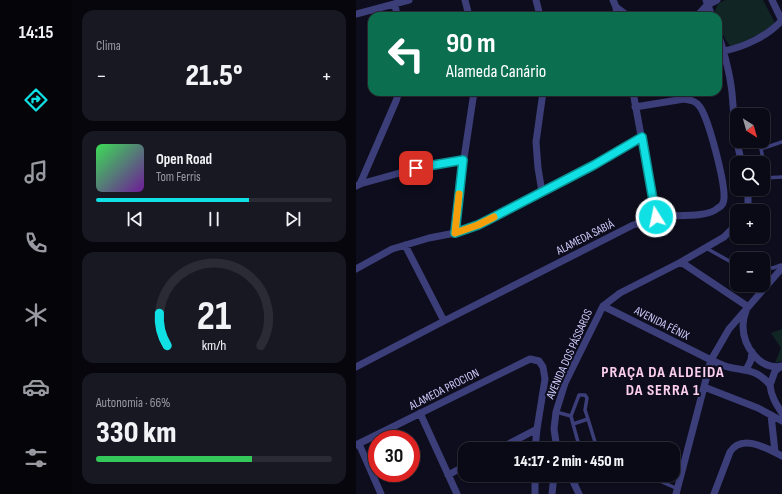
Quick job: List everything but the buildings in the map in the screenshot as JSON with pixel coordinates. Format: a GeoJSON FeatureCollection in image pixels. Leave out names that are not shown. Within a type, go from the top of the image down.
{"type":"FeatureCollection","features":[{"type":"Feature","properties":{"kind":"street"},"geometry":{"type":"LineString","coordinates":[[356,14],[409,0]]}},
{"type":"Feature","properties":{"kind":"street"},"geometry":{"type":"LineString","coordinates":[[465,0],[468,12]]}},
{"type":"Feature","properties":{"kind":"street"},"geometry":{"type":"LineString","coordinates":[[536,0],[539,12]]}},
{"type":"Feature","properties":{"kind":"street"},"geometry":{"type":"LineString","coordinates":[[700,12],[706,3],[717,0]]}},
{"type":"Feature","properties":{"kind":"street"},"geometry":{"type":"LineString","coordinates":[[722,50],[739,47],[772,30],[782,20],[772,0]]}},
{"type":"Feature","properties":{"kind":"street"},"geometry":{"type":"LineString","coordinates":[[614,3],[622,12]]}},
{"type":"Feature","properties":{"kind":"street"},"geometry":{"type":"LineString","coordinates":[[395,4],[396,12]]}},
{"type":"Feature","properties":{"kind":"street"},"geometry":{"type":"LineString","coordinates":[[722,54],[732,91],[736,135],[740,156]]}},
{"type":"Feature","properties":{"kind":"street"},"geometry":{"type":"LineString","coordinates":[[358,185],[398,96]]}},
{"type":"Feature","properties":{"kind":"street"},"geometry":{"type":"LineString","coordinates":[[455,233],[463,160],[473,96]]}},
{"type":"Feature","properties":{"kind":"street"},"geometry":{"type":"LineString","coordinates":[[542,96],[536,142],[536,157],[542,192]]}},
{"type":"Feature","properties":{"kind":"street"},"geometry":{"type":"LineString","coordinates":[[633,96],[656,217]]}},
{"type":"Feature","properties":{"kind":"street","name":"ALAMEDA SABIÁ"},"geometry":{"type":"LineString","coordinates":[[356,367],[633,226],[656,217],[709,214],[715,211],[722,204],[724,199],[723,182],[704,114],[697,103],[692,100],[684,99],[635,107]]}},
{"type":"Feature","properties":{"kind":"street"},"geometry":{"type":"LineString","coordinates":[[356,269],[378,256],[405,245],[455,233],[478,225],[642,137]]}},
{"type":"Feature","properties":{"kind":"street"},"geometry":{"type":"LineString","coordinates":[[358,185],[426,166],[463,160]]}},
{"type":"Feature","properties":{"kind":"street","name":"AVENIDA DOS PÁSSAROS"},"geometry":{"type":"LineString","coordinates":[[556,442],[554,429],[556,412],[565,383],[603,306],[620,293],[681,262],[724,237],[730,231]]}},
{"type":"Feature","properties":{"kind":"street"},"geometry":{"type":"LineString","coordinates":[[405,245],[444,321]]}},
{"type":"Feature","properties":{"kind":"street"},"geometry":{"type":"LineString","coordinates":[[681,262],[747,306]]}},
{"type":"Feature","properties":{"kind":"street"},"geometry":{"type":"LineString","coordinates":[[677,492],[711,360],[729,329],[782,266]]}},
{"type":"Feature","properties":{"kind":"street","name":"AVENIDA FÊNIX"},"geometry":{"type":"LineString","coordinates":[[603,306],[724,366],[755,372],[770,385]]}},
{"type":"Feature","properties":{"kind":"street"},"geometry":{"type":"LineString","coordinates":[[747,306],[743,318],[744,333],[752,352],[763,364],[768,367],[781,366]]}},
{"type":"Feature","properties":{"kind":"street"},"geometry":{"type":"LineString","coordinates":[[746,370],[751,360],[752,352]]}},
{"type":"Feature","properties":{"kind":"street","name":"ALAMEDA PROCION"},"geometry":{"type":"LineString","coordinates":[[358,444],[526,360],[536,359],[542,364],[545,371],[537,429]]}},
{"type":"Feature","properties":{"kind":"street"},"geometry":{"type":"LineString","coordinates":[[781,366],[776,371],[770,385],[773,398],[782,413]]}},
{"type":"Feature","properties":{"kind":"street"},"geometry":{"type":"LineString","coordinates":[[704,387],[758,408],[782,421]]}},
{"type":"Feature","properties":{"kind":"street"},"geometry":{"type":"LineString","coordinates":[[420,413],[457,494]]}},
{"type":"Feature","properties":{"kind":"street"},"geometry":{"type":"LineString","coordinates":[[771,415],[774,452]]}},
{"type":"Feature","properties":{"kind":"street"},"geometry":{"type":"LineString","coordinates":[[512,442],[537,429]]}},
{"type":"Feature","properties":{"kind":"street"},"geometry":{"type":"LineString","coordinates":[[536,442],[537,429]]}},
{"type":"Feature","properties":{"kind":"street"},"geometry":{"type":"LineString","coordinates":[[714,494],[726,459],[732,448],[746,443],[753,443],[782,456]]}},
{"type":"Feature","properties":{"kind":"street"},"geometry":{"type":"LineString","coordinates":[[358,444],[382,494]]}},
{"type":"Feature","properties":{"kind":"street"},"geometry":{"type":"LineString","coordinates":[[448,475],[458,470]]}},
{"type":"Feature","properties":{"kind":"street"},"geometry":{"type":"LineString","coordinates":[[535,482],[535,494]]}},
{"type":"Feature","properties":{"kind":"street"},"geometry":{"type":"LineString","coordinates":[[552,494],[553,482]]}},
{"type":"Feature","properties":{"kind":"street"},"geometry":{"type":"LineString","coordinates":[[573,482],[579,494]]}},
{"type":"Feature","properties":{"kind":"lane"},"geometry":{"type":"LineString","coordinates":[[762,156],[761,149],[782,142]]}},
{"type":"Feature","properties":{"kind":"lane"},"geometry":{"type":"LineString","coordinates":[[770,178],[782,177]]}},
{"type":"Feature","properties":{"kind":"lane"},"geometry":{"type":"LineString","coordinates":[[705,248],[730,261]]}},
{"type":"Feature","properties":{"kind":"lane"},"geometry":{"type":"LineString","coordinates":[[770,268],[782,266]]}},
{"type":"Feature","properties":{"kind":"lane"},"geometry":{"type":"LineString","coordinates":[[579,442],[571,416],[577,398],[582,394],[587,398],[585,410],[595,442]]}},
{"type":"Feature","properties":{"kind":"lane"},"geometry":{"type":"LineString","coordinates":[[556,412],[571,416]]}},
{"type":"Feature","properties":{"kind":"lane"},"geometry":{"type":"LineString","coordinates":[[573,424],[588,419]]}},
{"type":"Feature","properties":{"kind":"lane"},"geometry":{"type":"LineString","coordinates":[[574,485],[581,482]]}},
{"type":"Feature","properties":{"kind":"lane"},"geometry":{"type":"LineString","coordinates":[[659,482],[677,492]]}},
{"type":"Feature","properties":{"kind":"green space"},"geometry":{"type":"Polygon","coordinates":[[[725,0],[763,0],[775,23],[771,28],[732,48],[722,33],[722,12],[715,11],[718,4],[725,0]]]}},
{"type":"Feature","properties":{"kind":"green space"},"geometry":{"type":"Polygon","coordinates":[[[782,329],[782,361],[775,363],[781,348],[771,333],[782,329]]]}},
{"type":"Feature","properties":{"kind":"slow traffic"},"geometry":{"type":"LineString","coordinates":[[459,194],[455,233],[466,230],[494,217]]}},
{"type":"Feature","properties":{"kind":"district","name":"PRAÇA DA ALDEIDA DA SERRA 1"},"geometry":{"type":"Point","coordinates":[663,380]}},
{"type":"Feature","properties":{"kind":"route"},"geometry":{"type":"LineString","coordinates":[[416,168],[463,160],[455,233],[466,230],[488,220],[594,165],[642,137],[656,217]]}}]}
